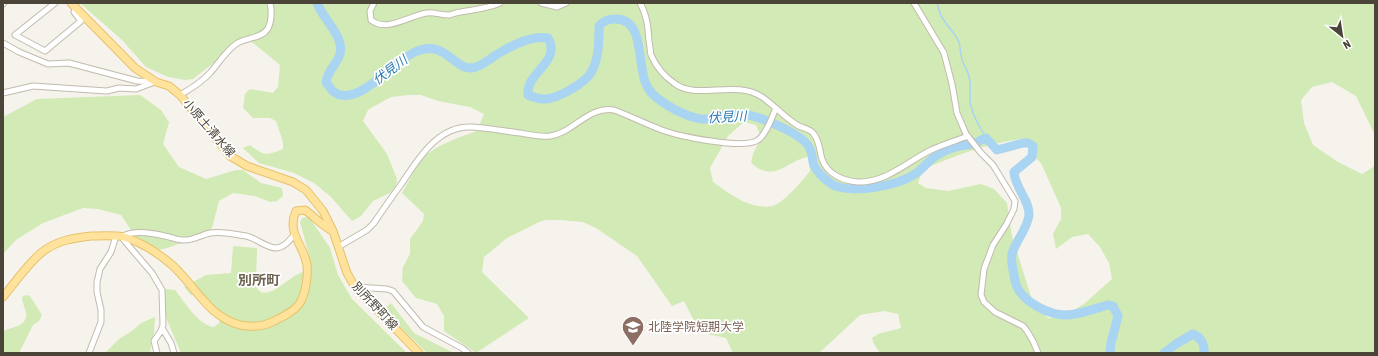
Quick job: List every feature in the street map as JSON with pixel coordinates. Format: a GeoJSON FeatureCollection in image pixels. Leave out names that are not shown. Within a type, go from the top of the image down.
{"type":"FeatureCollection","features":[{"type":"Feature","properties":{"kind":"main road","name":"小原土清水線"},"geometry":{"type":"LineString","coordinates":[[74,6],[135,68],[156,82],[169,86],[180,96],[230,156],[247,166],[293,182],[306,190],[322,211],[333,230]]}},
{"type":"Feature","properties":{"kind":"main road"},"geometry":{"type":"LineString","coordinates":[[3,297],[44,251],[54,244],[73,238],[119,236],[147,248],[172,264],[214,312],[233,323],[251,327],[269,324],[288,314],[301,302],[306,286],[307,265],[294,235],[293,217],[296,211],[301,209],[305,210],[313,215],[326,228],[333,230]]}},
{"type":"Feature","properties":{"kind":"main road","name":"別所野町線"},"geometry":{"type":"LineString","coordinates":[[333,230],[347,273],[355,287],[420,353]]}},
{"type":"Feature","properties":{"kind":"street"},"geometry":{"type":"LineString","coordinates":[[55,3],[15,35],[45,51],[81,21],[74,12],[74,6]]}},
{"type":"Feature","properties":{"kind":"street"},"geometry":{"type":"LineString","coordinates":[[180,96],[210,74],[236,44],[264,33],[268,28],[270,21],[270,3]]}},
{"type":"Feature","properties":{"kind":"street"},"geometry":{"type":"LineString","coordinates":[[374,3],[370,11],[371,20],[374,23],[386,24],[394,24],[419,14],[429,13],[449,15],[482,9],[500,3]]}},
{"type":"Feature","properties":{"kind":"street"},"geometry":{"type":"LineString","coordinates":[[541,3],[557,7],[566,3]]}},
{"type":"Feature","properties":{"kind":"street"},"geometry":{"type":"LineString","coordinates":[[640,3],[645,12],[647,21],[651,55],[658,67],[675,84],[684,89],[693,91],[730,88],[746,91],[762,97],[798,126],[812,132],[817,138],[822,159],[828,170],[839,178],[860,182],[876,180],[928,152],[968,136]]}},
{"type":"Feature","properties":{"kind":"street"},"geometry":{"type":"LineString","coordinates":[[914,3],[944,53],[952,84],[957,113],[968,136],[981,153],[993,165],[1015,201],[1014,209],[994,245],[984,269],[981,296],[984,302],[995,312],[1023,326],[1033,341],[1038,353]]}},
{"type":"Feature","properties":{"kind":"street"},"geometry":{"type":"LineString","coordinates":[[3,43],[19,52],[48,64],[69,63],[137,81],[156,82]]}},
{"type":"Feature","properties":{"kind":"street"},"geometry":{"type":"LineString","coordinates":[[3,93],[33,86],[94,91],[107,91],[119,88],[136,89],[156,82]]}},
{"type":"Feature","properties":{"kind":"street"},"geometry":{"type":"LineString","coordinates":[[338,247],[367,230],[374,223],[420,156],[432,144],[450,132],[464,127],[473,127],[535,137],[552,136],[559,134],[596,111],[607,109],[614,110],[663,130],[689,137],[722,142],[752,142],[758,140],[765,132],[776,108]]}},
{"type":"Feature","properties":{"kind":"street"},"geometry":{"type":"LineString","coordinates":[[89,353],[101,322],[101,310],[97,292],[100,269],[119,236],[128,233],[139,233],[186,240],[216,232],[249,236],[275,248],[281,247],[288,243],[294,235]]}},
{"type":"Feature","properties":{"kind":"street"},"geometry":{"type":"LineString","coordinates":[[119,236],[152,273],[162,290],[162,328],[154,341],[157,353]]}},
{"type":"Feature","properties":{"kind":"street"},"geometry":{"type":"LineString","coordinates":[[355,287],[387,289],[393,292],[423,327],[462,348],[468,353]]}},
{"type":"Feature","properties":{"kind":"street"},"geometry":{"type":"LineString","coordinates":[[162,328],[171,343],[174,353]]}},
{"type":"Feature","properties":{"kind":"green space"},"geometry":{"type":"Polygon","coordinates":[[[80,3],[1375,3],[1375,135],[1356,96],[1332,82],[1312,87],[1301,100],[1304,123],[1313,145],[1338,162],[1362,174],[1375,166],[1375,353],[880,353],[872,338],[878,334],[901,328],[898,314],[884,311],[860,315],[819,353],[733,353],[726,338],[703,333],[698,329],[684,301],[672,306],[637,256],[596,228],[583,222],[545,220],[507,238],[484,257],[482,272],[529,318],[476,353],[444,331],[444,316],[437,304],[416,298],[402,281],[403,267],[410,254],[410,239],[423,221],[424,214],[402,193],[417,166],[424,157],[445,143],[477,131],[484,114],[470,107],[438,101],[421,95],[391,97],[368,110],[363,121],[387,154],[397,179],[396,186],[390,193],[373,201],[361,216],[352,221],[331,197],[314,183],[294,173],[259,163],[243,148],[250,145],[265,154],[283,149],[283,142],[276,121],[270,118],[253,118],[243,108],[245,94],[250,89],[273,93],[278,87],[280,65],[253,43],[246,40],[232,45],[216,61],[193,79],[185,80],[168,77],[146,67],[122,40],[80,3]],[[744,122],[728,136],[710,168],[713,182],[733,196],[748,203],[764,207],[772,206],[782,201],[798,186],[810,171],[809,157],[797,160],[775,171],[759,169],[751,163],[753,154],[761,137],[756,125],[744,122]],[[1021,139],[983,147],[923,169],[918,183],[926,188],[948,191],[981,184],[994,189],[1007,203],[1012,236],[1033,303],[1048,318],[1062,317],[1084,304],[1112,279],[1109,263],[1100,247],[1088,234],[1072,237],[1056,249],[1053,234],[1061,219],[1061,208],[1042,165],[1021,139]]]}},
{"type":"Feature","properties":{"kind":"green space"},"geometry":{"type":"Polygon","coordinates":[[[140,95],[161,110],[169,122],[163,144],[179,167],[206,179],[236,170],[243,170],[261,183],[282,188],[283,196],[277,201],[270,202],[255,196],[233,193],[219,201],[212,228],[207,234],[157,250],[137,239],[121,215],[98,209],[83,208],[43,223],[16,240],[3,254],[3,117],[37,99],[140,95]]]}},
{"type":"Feature","properties":{"kind":"green space"},"geometry":{"type":"Polygon","coordinates":[[[309,217],[330,248],[338,275],[352,299],[407,353],[181,353],[162,308],[161,294],[165,289],[175,290],[202,322],[214,327],[219,323],[220,319],[216,309],[210,301],[202,296],[191,295],[184,287],[206,275],[231,273],[233,246],[257,248],[256,287],[261,292],[267,293],[274,290],[295,276],[307,272],[309,270],[309,255],[300,222],[302,218],[309,217]]]}},
{"type":"Feature","properties":{"kind":"green space"},"geometry":{"type":"Polygon","coordinates":[[[26,295],[30,296],[42,315],[39,321],[33,325],[19,353],[3,353],[3,331],[25,321],[26,313],[22,297],[26,295]]]}},
{"type":"Feature","properties":{"kind":"green space"},"geometry":{"type":"Polygon","coordinates":[[[391,303],[414,333],[454,353],[427,353],[383,310],[391,303]]]}},
{"type":"Feature","properties":{"kind":"green space"},"geometry":{"type":"Polygon","coordinates":[[[155,317],[154,333],[150,353],[101,353],[106,352],[119,339],[141,323],[155,317]]]}},
{"type":"Feature","properties":{"kind":"waterway","name":"伏見川"},"geometry":{"type":"LineString","coordinates":[[317,3],[336,34],[341,48],[339,58],[326,82],[334,92],[343,96],[353,94],[364,89],[415,52],[426,49],[435,49],[443,52],[462,66],[469,68],[481,65],[521,42],[535,38],[548,38],[551,46],[550,54],[547,61],[532,80],[528,95],[541,99],[549,99],[570,90],[589,76],[597,55],[599,26],[606,21],[615,19],[625,21],[631,26],[636,34],[643,76],[650,91],[657,98],[675,110],[697,118],[709,119],[738,114],[758,118],[782,127],[796,135],[807,144],[811,152],[814,166],[817,170],[831,184],[842,188],[863,189],[897,182],[915,174],[943,152],[955,147],[972,144],[986,138],[997,150],[1028,143],[1033,146],[1032,157],[1014,172],[1017,184],[1029,210],[1028,220],[1012,254],[1012,266],[1017,287],[1032,303],[1052,313],[1071,315],[1108,305],[1113,306],[1118,316],[1110,353]]}},
{"type":"Feature","properties":{"kind":"waterway"},"geometry":{"type":"LineString","coordinates":[[937,3],[941,16],[959,42],[962,60],[970,81],[970,103],[977,122],[986,138]]}},
{"type":"Feature","properties":{"kind":"waterway","name":"伏見川"},"geometry":{"type":"LineString","coordinates":[[1164,353],[1193,334],[1202,342],[1204,353]]}},
{"type":"Feature","properties":{"kind":"place","name":"北陸学院短期大学"},"geometry":{"type":"Point","coordinates":[633,346]}},
{"type":"Feature","properties":{"kind":"district","name":"別所町"},"geometry":{"type":"Point","coordinates":[259,280]}}]}
